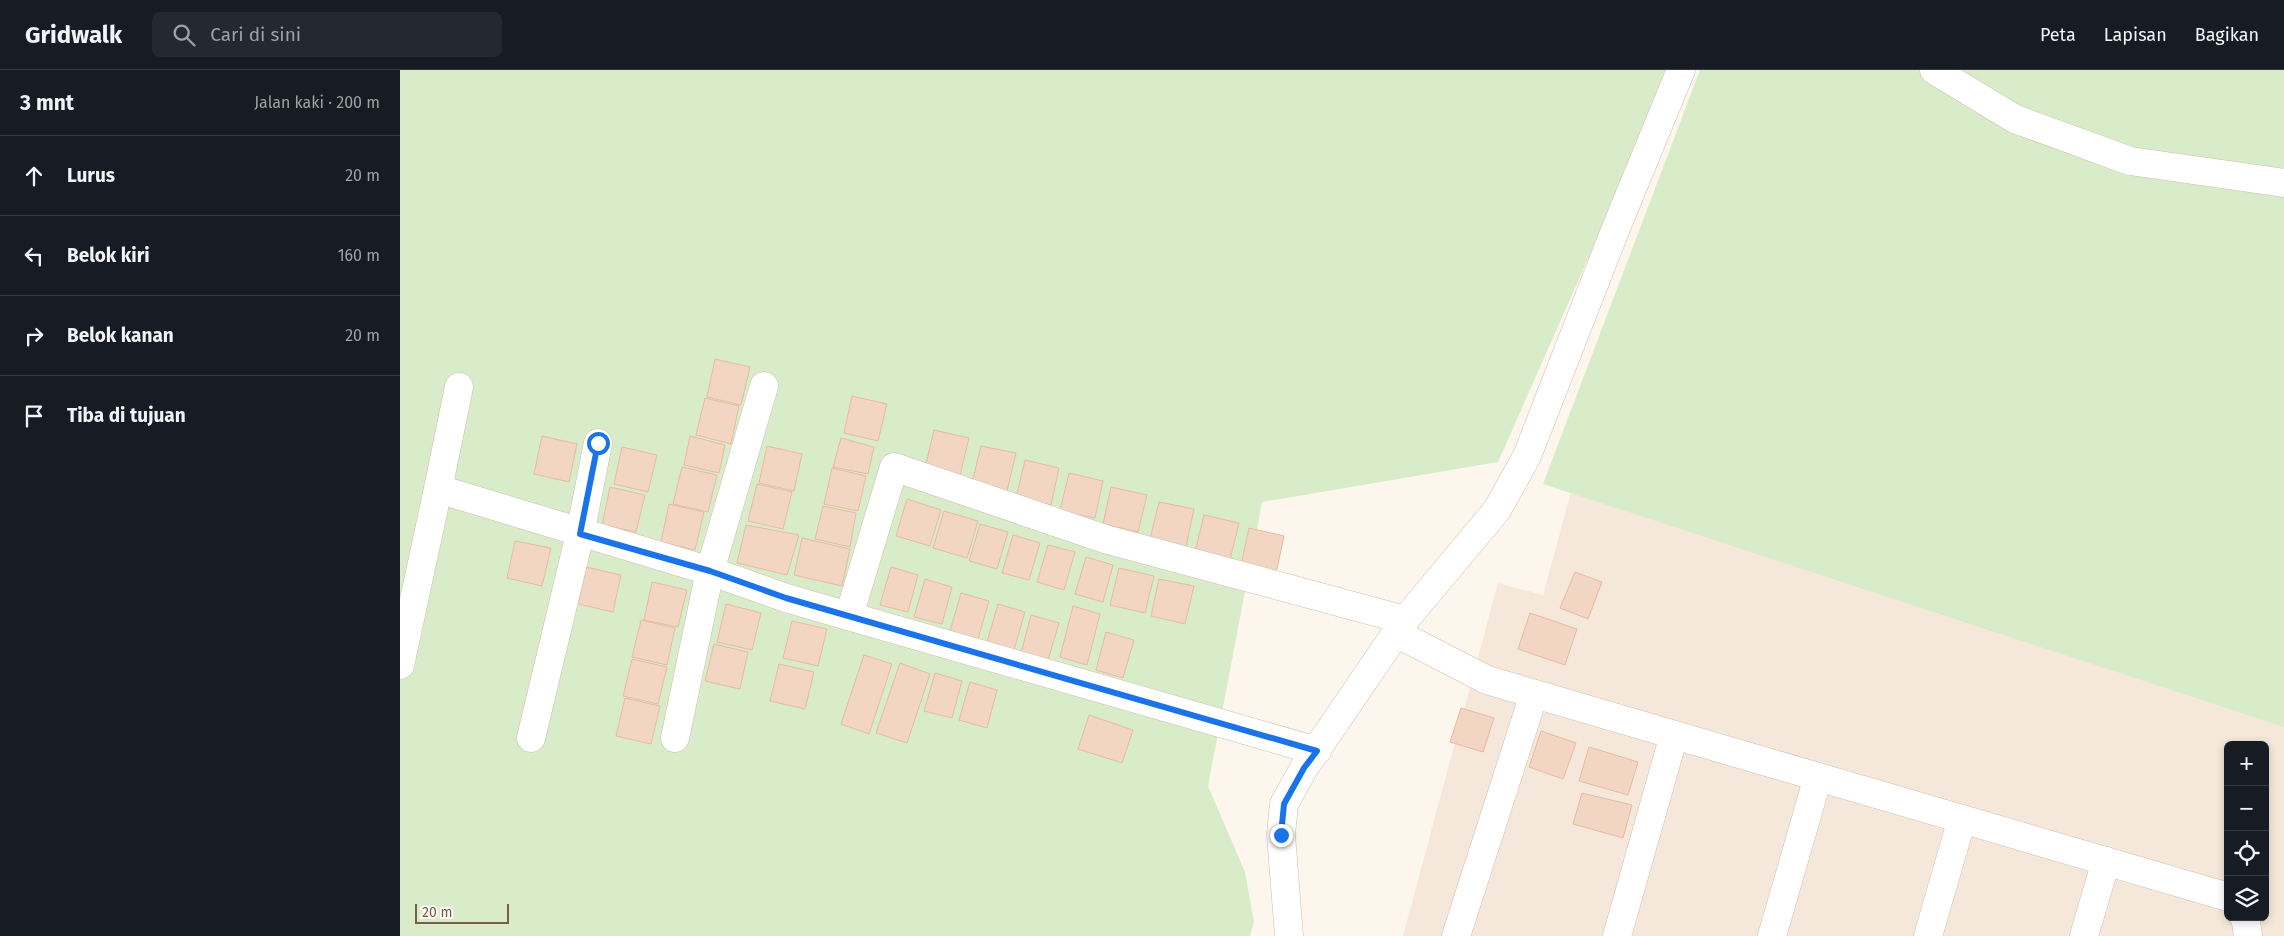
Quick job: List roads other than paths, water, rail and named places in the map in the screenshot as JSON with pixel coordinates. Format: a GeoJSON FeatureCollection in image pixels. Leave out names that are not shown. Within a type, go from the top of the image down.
{"type":"FeatureCollection","features":[{"type":"Feature","properties":{"kind":"street"},"geometry":{"type":"LineString","coordinates":[[1288,936],[1281,835],[1284,804],[1304,768],[1400,626],[1498,510],[1527,456],[1616,228],[1681,70]]}},
{"type":"Feature","properties":{"kind":"street"},"geometry":{"type":"LineString","coordinates":[[1934,70],[2015,119],[2130,161],[2284,182]]}},
{"type":"Feature","properties":{"kind":"street"},"geometry":{"type":"LineString","coordinates":[[675,738],[710,571],[764,386]]}},
{"type":"Feature","properties":{"kind":"street"},"geometry":{"type":"LineString","coordinates":[[400,665],[459,387]]}},
{"type":"Feature","properties":{"kind":"street"},"geometry":{"type":"LineString","coordinates":[[531,738],[580,534],[598,443]]}},
{"type":"Feature","properties":{"kind":"street"},"geometry":{"type":"LineString","coordinates":[[849,616],[894,467],[1105,539],[1400,626],[1487,680],[2224,895]]}},
{"type":"Feature","properties":{"kind":"street"},"geometry":{"type":"LineString","coordinates":[[438,490],[580,534],[710,571],[786,598],[1317,751]]}},
{"type":"Feature","properties":{"kind":"street"},"geometry":{"type":"LineString","coordinates":[[1456,936],[1534,694]]}},
{"type":"Feature","properties":{"kind":"street"},"geometry":{"type":"LineString","coordinates":[[1617,936],[1674,735]]}},
{"type":"Feature","properties":{"kind":"street"},"geometry":{"type":"LineString","coordinates":[[1772,936],[1818,777]]}},
{"type":"Feature","properties":{"kind":"street"},"geometry":{"type":"LineString","coordinates":[[1928,936],[1962,819]]}},
{"type":"Feature","properties":{"kind":"street"},"geometry":{"type":"LineString","coordinates":[[2084,936],[2106,861]]}},
{"type":"Feature","properties":{"kind":"street"},"geometry":{"type":"LineString","coordinates":[[2246,921],[2248,936]]}}]}
